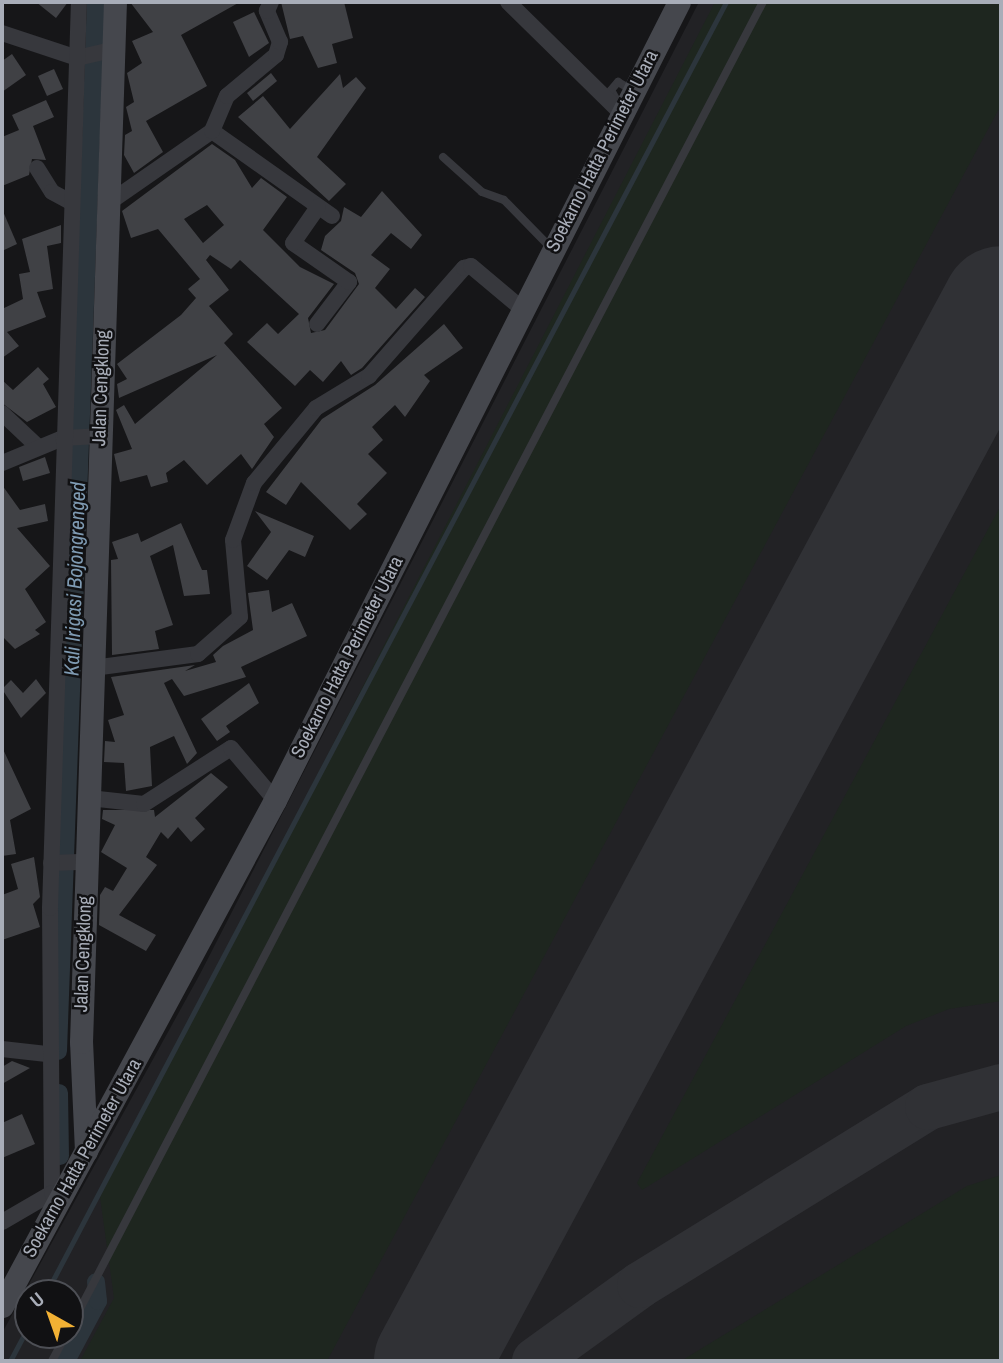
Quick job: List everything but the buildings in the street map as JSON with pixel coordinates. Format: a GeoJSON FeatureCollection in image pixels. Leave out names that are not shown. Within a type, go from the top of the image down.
{"type":"FeatureCollection","features":[{"type":"Feature","properties":{"kind":"main road","name":"Jalan Cengklong"},"geometry":{"type":"LineString","coordinates":[[86,1152],[81,1042],[82,862],[89,797],[96,436],[107,204],[109,51],[115,2]]}},
{"type":"Feature","properties":{"kind":"main road","name":"Soekarno Hatta Perimeter Utara"},"geometry":{"type":"LineString","coordinates":[[2,1306],[56,1195],[86,1152],[275,800],[521,308],[553,250],[619,101],[679,2]]}},
{"type":"Feature","properties":{"kind":"street"},"geometry":{"type":"LineString","coordinates":[[2,1223],[56,1195],[47,1054],[55,863],[71,202],[82,58],[79,2]]}},
{"type":"Feature","properties":{"kind":"street"},"geometry":{"type":"LineString","coordinates":[[107,204],[212,131],[227,96],[276,55],[280,43],[267,12],[271,2]]}},
{"type":"Feature","properties":{"kind":"street"},"geometry":{"type":"LineString","coordinates":[[508,2],[619,101]]}},
{"type":"Feature","properties":{"kind":"street"},"geometry":{"type":"LineString","coordinates":[[2,33],[82,58],[109,51]]}},
{"type":"Feature","properties":{"kind":"street"},"geometry":{"type":"LineString","coordinates":[[212,131],[325,212],[293,243],[349,282],[317,324]]}},
{"type":"Feature","properties":{"kind":"street"},"geometry":{"type":"LineString","coordinates":[[37,168],[52,192],[71,202]]}},
{"type":"Feature","properties":{"kind":"street"},"geometry":{"type":"LineString","coordinates":[[93,668],[198,654],[240,617],[233,540],[254,483],[316,408],[369,376],[464,268],[471,267],[521,308]]}},
{"type":"Feature","properties":{"kind":"street"},"geometry":{"type":"LineString","coordinates":[[2,413],[37,446]]}},
{"type":"Feature","properties":{"kind":"street"},"geometry":{"type":"LineString","coordinates":[[2,463],[37,446],[66,438],[96,436]]}},
{"type":"Feature","properties":{"kind":"street"},"geometry":{"type":"LineString","coordinates":[[89,797],[144,804],[231,748],[275,800]]}},
{"type":"Feature","properties":{"kind":"street"},"geometry":{"type":"LineString","coordinates":[[55,863],[82,862]]}},
{"type":"Feature","properties":{"kind":"street"},"geometry":{"type":"LineString","coordinates":[[2,1049],[47,1054]]}},
{"type":"Feature","properties":{"kind":"lane"},"geometry":{"type":"LineString","coordinates":[[84,1301],[763,2]]}},
{"type":"Feature","properties":{"kind":"lane"},"geometry":{"type":"LineString","coordinates":[[443,157],[482,192],[504,200],[553,250]]}},
{"type":"Feature","properties":{"kind":"shaded area"},"geometry":{"type":"Polygon","coordinates":[[[699,2],[1001,2],[1001,1361],[2,1361],[2,1333],[14,1311],[14,1349],[84,1349],[84,1279],[32,1279],[200,974],[699,2]]]}},
{"type":"Feature","properties":{"kind":"shaded area"},"geometry":{"type":"Polygon","coordinates":[[[715,2],[1001,2],[1001,105],[327,1361],[80,1361],[114,1298],[100,1197],[715,2]]]}},
{"type":"Feature","properties":{"kind":"shaded area"},"geometry":{"type":"Polygon","coordinates":[[[1001,505],[1001,1001],[949,1009],[906,1026],[642,1190],[637,1183],[1001,505]]]}},
{"type":"Feature","properties":{"kind":"shaded area"},"geometry":{"type":"Polygon","coordinates":[[[1001,1175],[1001,1361],[681,1361],[967,1186],[1001,1175]]]}},
{"type":"Feature","properties":{"kind":"waterway","name":"Kali Irigasi Bojongrenged"},"geometry":{"type":"LineString","coordinates":[[58,1051],[96,2]]}},
{"type":"Feature","properties":{"kind":"waterway"},"geometry":{"type":"LineString","coordinates":[[53,1279],[726,2]]}},
{"type":"Feature","properties":{"kind":"waterway","name":"Kali Irigasi Bojongrenged"},"geometry":{"type":"LineString","coordinates":[[59,1093],[60,1156]]}},
{"type":"Feature","properties":{"kind":"waterway","name":"Kali Irigasi Bojongrenged"},"geometry":{"type":"LineString","coordinates":[[66,1361],[98,1301],[96,1282]]}},
{"type":"Feature","properties":{"kind":"waterway"},"geometry":{"type":"LineString","coordinates":[[10,1361],[16,1349]]}},
{"type":"Feature","properties":{"kind":"taxiway"},"geometry":{"type":"LineString","coordinates":[[535,1361],[640,1285],[928,1107],[1001,1087]]}},
{"type":"Feature","properties":{"kind":"runway"},"geometry":{"type":"LineString","coordinates":[[432,1361],[1001,304]]}}]}
